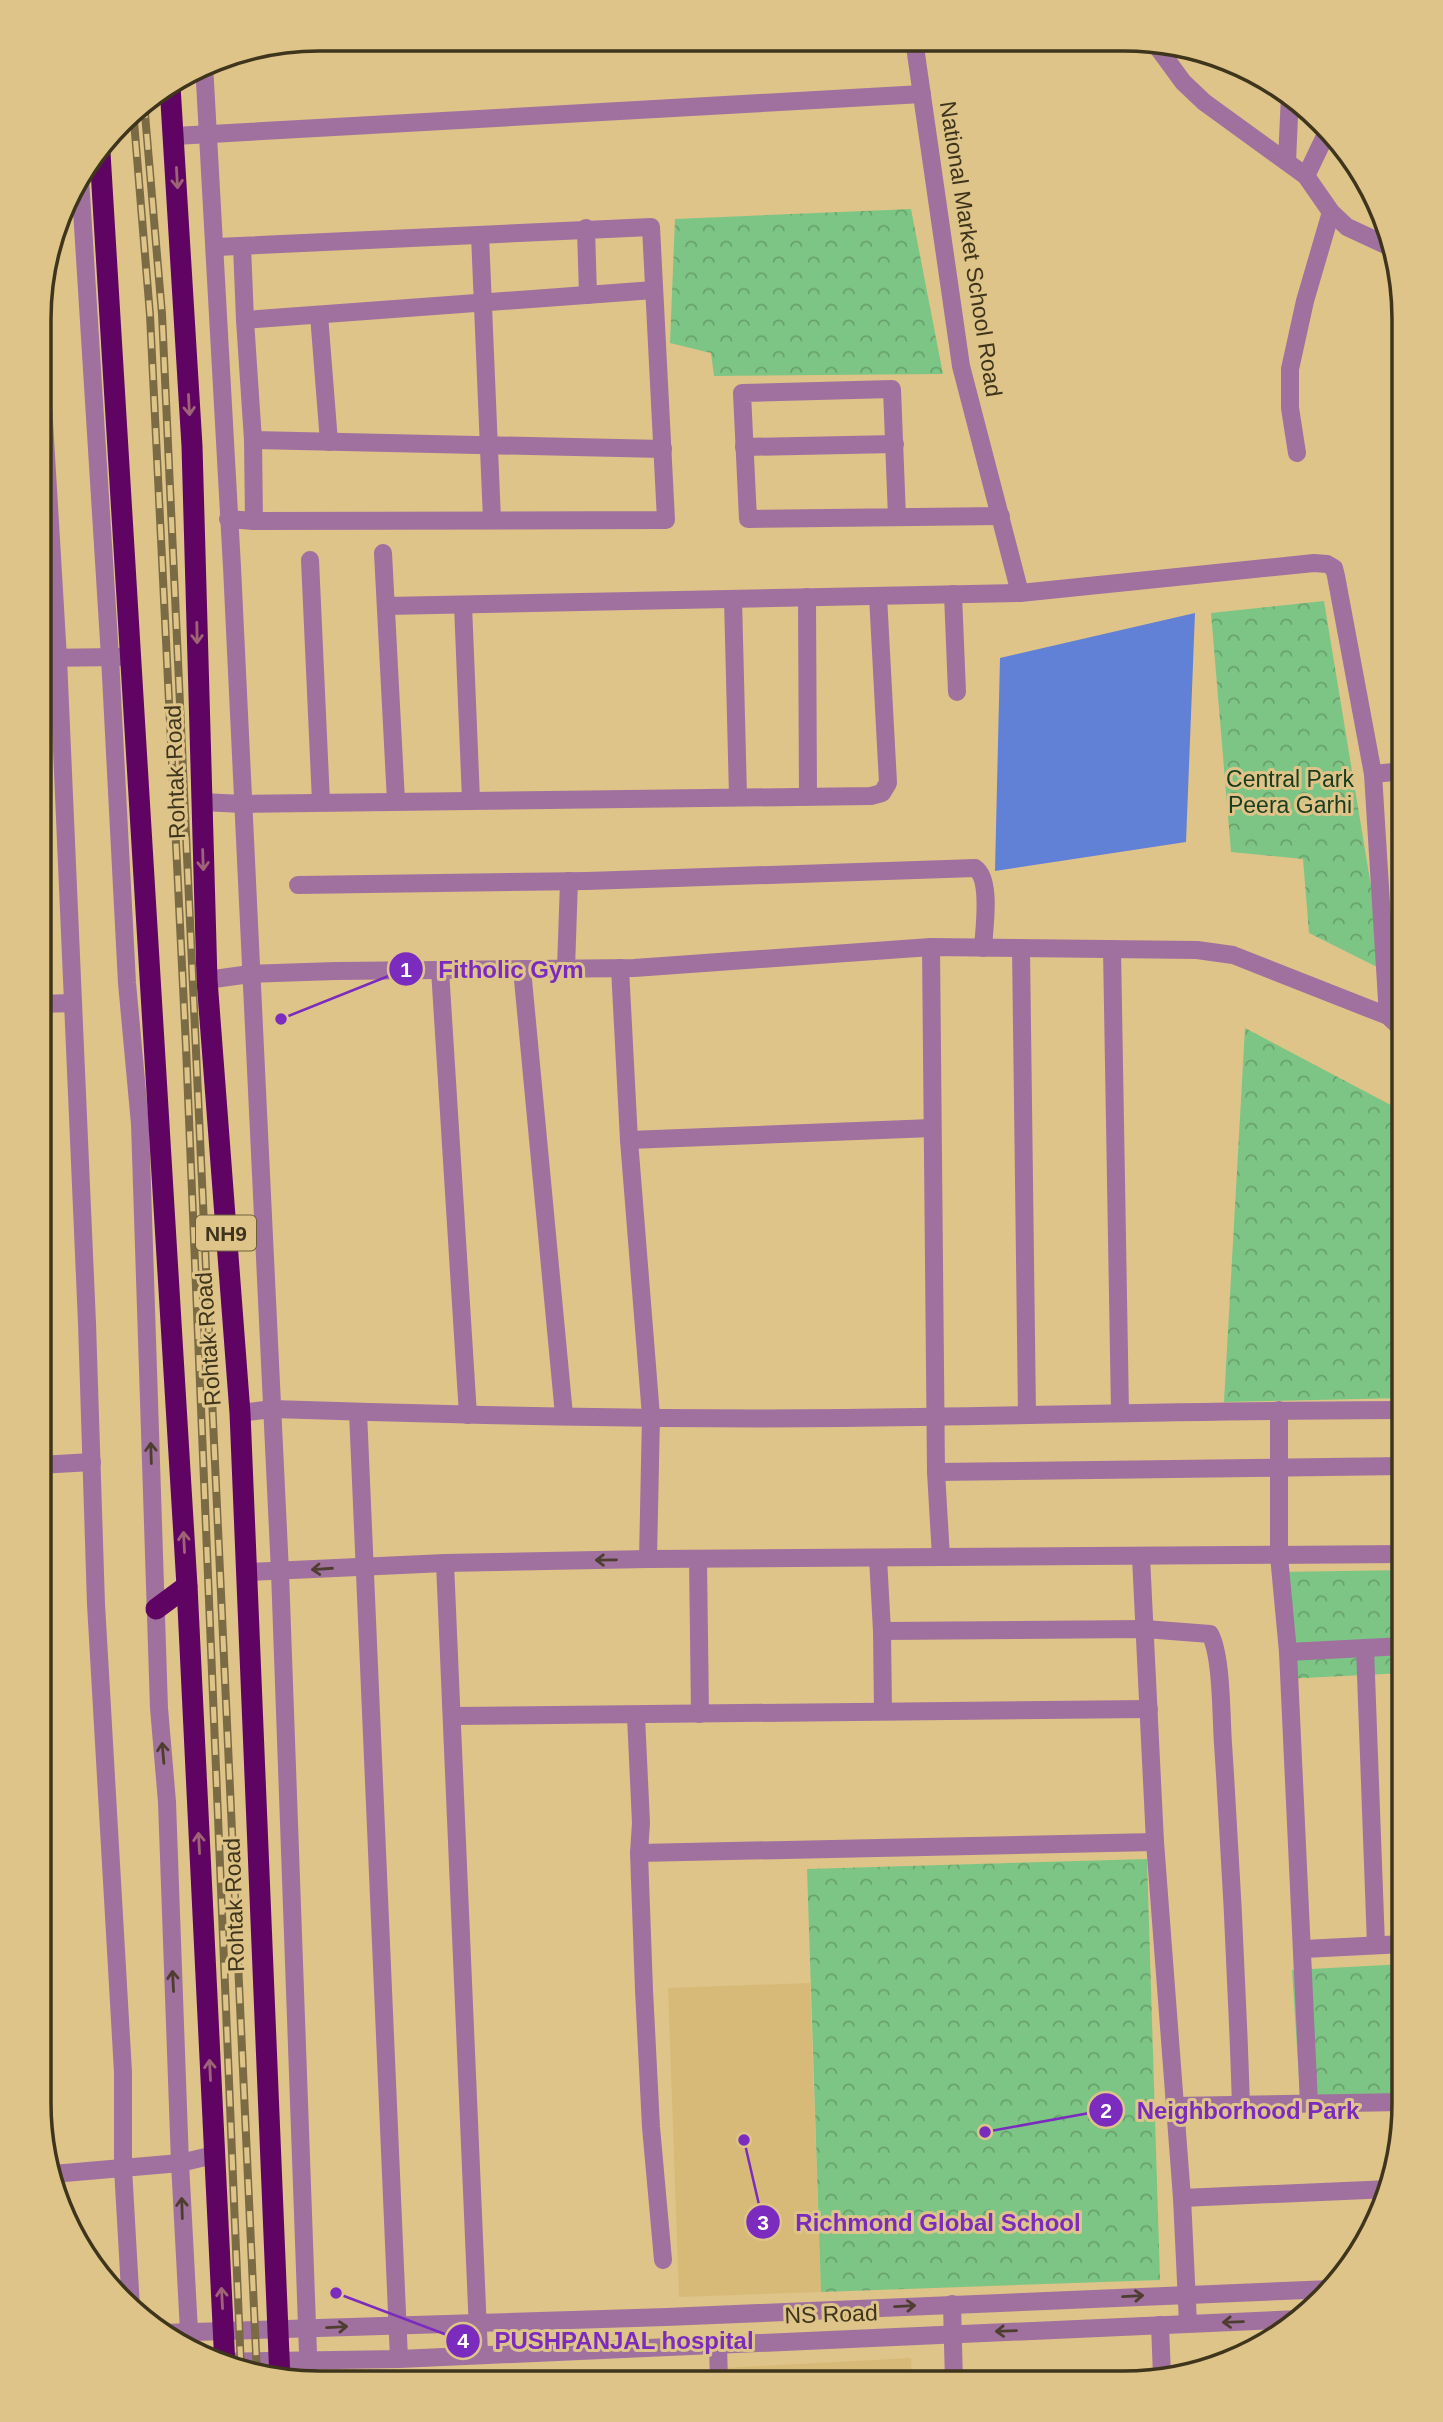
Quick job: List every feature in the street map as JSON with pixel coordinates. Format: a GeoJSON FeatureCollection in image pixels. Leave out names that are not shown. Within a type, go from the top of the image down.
{"type":"FeatureCollection","features":[{"type":"Feature","properties":{"kind":"highway","name":"Rohtak Road"},"geometry":{"type":"LineString","coordinates":[[171,95],[192,458],[207,980],[240,1413],[279,2368]]}},
{"type":"Feature","properties":{"kind":"highway","name":"Rohtak Road"},"geometry":{"type":"LineString","coordinates":[[100,164],[120,657],[187,1586],[224,2331],[222,2353]]}},
{"type":"Feature","properties":{"kind":"highway"},"geometry":{"type":"LineString","coordinates":[[156,1609],[187,1586]]}},
{"type":"Feature","properties":{"kind":"street","name":"National Market School Road"},"geometry":{"type":"LineString","coordinates":[[916,51],[961,366],[1020,593]]}},
{"type":"Feature","properties":{"kind":"street"},"geometry":{"type":"LineString","coordinates":[[1162,54],[1183,82],[1204,102],[1306,176],[1331,212],[1347,227],[1381,243]]}},
{"type":"Feature","properties":{"kind":"street"},"geometry":{"type":"LineString","coordinates":[[205,76],[216,247],[280,1572],[308,2371]]}},
{"type":"Feature","properties":{"kind":"street"},"geometry":{"type":"LineString","coordinates":[[175,136],[922,93]]}},
{"type":"Feature","properties":{"kind":"street"},"geometry":{"type":"LineString","coordinates":[[1287,162],[1289,108]]}},
{"type":"Feature","properties":{"kind":"street"},"geometry":{"type":"LineString","coordinates":[[1306,176],[1324,139]]}},
{"type":"Feature","properties":{"kind":"street"},"geometry":{"type":"LineString","coordinates":[[81,194],[120,657],[127,983],[140,1124],[159,1708],[167,1802],[180,2163],[190,2338]]}},
{"type":"Feature","properties":{"kind":"street"},"geometry":{"type":"LineString","coordinates":[[1297,453],[1290,408],[1290,369],[1305,301],[1331,212]]}},
{"type":"Feature","properties":{"kind":"street"},"geometry":{"type":"LineString","coordinates":[[216,247],[651,226],[666,520],[228,519]]}},
{"type":"Feature","properties":{"kind":"street"},"geometry":{"type":"LineString","coordinates":[[586,229],[588,295]]}},
{"type":"Feature","properties":{"kind":"street"},"geometry":{"type":"LineString","coordinates":[[480,235],[492,520]]}},
{"type":"Feature","properties":{"kind":"street"},"geometry":{"type":"LineString","coordinates":[[242,246],[253,440],[254,521]]}},
{"type":"Feature","properties":{"kind":"street"},"geometry":{"type":"LineString","coordinates":[[246,320],[654,290]]}},
{"type":"Feature","properties":{"kind":"street"},"geometry":{"type":"LineString","coordinates":[[319,315],[329,442]]}},
{"type":"Feature","properties":{"kind":"street"},"geometry":{"type":"LineString","coordinates":[[897,517],[892,389],[742,393],[748,519],[1001,516]]}},
{"type":"Feature","properties":{"kind":"street"},"geometry":{"type":"LineString","coordinates":[[253,440],[663,449]]}},
{"type":"Feature","properties":{"kind":"street"},"geometry":{"type":"LineString","coordinates":[[744,447],[894,444]]}},
{"type":"Feature","properties":{"kind":"street"},"geometry":{"type":"LineString","coordinates":[[383,554],[396,801]]}},
{"type":"Feature","properties":{"kind":"street"},"geometry":{"type":"LineString","coordinates":[[310,560],[321,802]]}},
{"type":"Feature","properties":{"kind":"street"},"geometry":{"type":"LineString","coordinates":[[386,606],[1020,593],[1314,563],[1327,564],[1334,568],[1336,576],[1373,774],[1388,1016]]}},
{"type":"Feature","properties":{"kind":"street"},"geometry":{"type":"LineString","coordinates":[[953,594],[957,692]]}},
{"type":"Feature","properties":{"kind":"street"},"geometry":{"type":"LineString","coordinates":[[202,802],[243,804],[871,796],[882,793],[888,783],[878,596]]}},
{"type":"Feature","properties":{"kind":"street"},"geometry":{"type":"LineString","coordinates":[[807,597],[808,795]]}},
{"type":"Feature","properties":{"kind":"street"},"geometry":{"type":"LineString","coordinates":[[733,599],[738,796]]}},
{"type":"Feature","properties":{"kind":"street"},"geometry":{"type":"LineString","coordinates":[[463,605],[471,800]]}},
{"type":"Feature","properties":{"kind":"street"},"geometry":{"type":"LineString","coordinates":[[51,658],[120,657]]}},
{"type":"Feature","properties":{"kind":"street"},"geometry":{"type":"LineString","coordinates":[[51,687],[73,1003],[96,1604],[123,2072],[123,2168],[130,2294]]}},
{"type":"Feature","properties":{"kind":"street"},"geometry":{"type":"LineString","coordinates":[[1373,774],[1392,772]]}},
{"type":"Feature","properties":{"kind":"street"},"geometry":{"type":"LineString","coordinates":[[298,885],[569,881],[975,868],[982,872],[985,883],[983,948]]}},
{"type":"Feature","properties":{"kind":"street"},"geometry":{"type":"LineString","coordinates":[[566,969],[569,881]]}},
{"type":"Feature","properties":{"kind":"street"},"geometry":{"type":"LineString","coordinates":[[207,980],[250,974],[620,968],[931,947],[1197,950],[1233,955],[1392,1020]]}},
{"type":"Feature","properties":{"kind":"street"},"geometry":{"type":"LineString","coordinates":[[931,947],[935,1416],[940,1557]]}},
{"type":"Feature","properties":{"kind":"street"},"geometry":{"type":"LineString","coordinates":[[1021,948],[1027,1414]]}},
{"type":"Feature","properties":{"kind":"street"},"geometry":{"type":"LineString","coordinates":[[1112,949],[1120,1412]]}},
{"type":"Feature","properties":{"kind":"street"},"geometry":{"type":"LineString","coordinates":[[620,968],[629,1140],[651,1416],[648,1559]]}},
{"type":"Feature","properties":{"kind":"street"},"geometry":{"type":"LineString","coordinates":[[522,969],[564,1415]]}},
{"type":"Feature","properties":{"kind":"street"},"geometry":{"type":"LineString","coordinates":[[440,970],[468,1415]]}},
{"type":"Feature","properties":{"kind":"street"},"geometry":{"type":"LineString","coordinates":[[51,1004],[73,1003]]}},
{"type":"Feature","properties":{"kind":"street"},"geometry":{"type":"LineString","coordinates":[[629,1140],[932,1128]]}},
{"type":"Feature","properties":{"kind":"street"},"geometry":{"type":"LineString","coordinates":[[240,1413],[272,1409],[468,1415],[846,1418],[1392,1410]]}},
{"type":"Feature","properties":{"kind":"street"},"geometry":{"type":"LineString","coordinates":[[1279,1410],[1279,1556],[1288,1652],[1310,2103]]}},
{"type":"Feature","properties":{"kind":"street"},"geometry":{"type":"LineString","coordinates":[[358,1412],[399,2359]]}},
{"type":"Feature","properties":{"kind":"street"},"geometry":{"type":"LineString","coordinates":[[51,1464],[92,1462]]}},
{"type":"Feature","properties":{"kind":"street"},"geometry":{"type":"LineString","coordinates":[[936,1472],[1392,1466]]}},
{"type":"Feature","properties":{"kind":"street"},"geometry":{"type":"LineString","coordinates":[[247,1572],[445,1563],[648,1559],[1392,1554]]}},
{"type":"Feature","properties":{"kind":"street"},"geometry":{"type":"LineString","coordinates":[[1141,1557],[1156,1842],[1176,2106],[1188,2323]]}},
{"type":"Feature","properties":{"kind":"street"},"geometry":{"type":"LineString","coordinates":[[878,1558],[883,1712]]}},
{"type":"Feature","properties":{"kind":"street"},"geometry":{"type":"LineString","coordinates":[[698,1559],[700,1714]]}},
{"type":"Feature","properties":{"kind":"street"},"geometry":{"type":"LineString","coordinates":[[445,1563],[479,2321],[478,2354]]}},
{"type":"Feature","properties":{"kind":"street"},"geometry":{"type":"LineString","coordinates":[[882,1632],[1145,1629],[1210,1634],[1214,1642],[1235,1926],[1241,2105]]}},
{"type":"Feature","properties":{"kind":"street"},"geometry":{"type":"LineString","coordinates":[[1288,1652],[1392,1647]]}},
{"type":"Feature","properties":{"kind":"street"},"geometry":{"type":"LineString","coordinates":[[1365,1648],[1376,1945]]}},
{"type":"Feature","properties":{"kind":"street"},"geometry":{"type":"LineString","coordinates":[[453,1716],[1149,1709]]}},
{"type":"Feature","properties":{"kind":"street"},"geometry":{"type":"LineString","coordinates":[[636,1716],[651,2127],[663,2260]]}},
{"type":"Feature","properties":{"kind":"street"},"geometry":{"type":"LineString","coordinates":[[639,1853],[1156,1842]]}},
{"type":"Feature","properties":{"kind":"street"},"geometry":{"type":"LineString","coordinates":[[1304,1949],[1392,1944]]}},
{"type":"Feature","properties":{"kind":"street"},"geometry":{"type":"LineString","coordinates":[[1176,2106],[1392,2102]]}},
{"type":"Feature","properties":{"kind":"street"},"geometry":{"type":"LineString","coordinates":[[60,2173],[180,2163],[215,2155]]}},
{"type":"Feature","properties":{"kind":"street"},"geometry":{"type":"LineString","coordinates":[[1182,2198],[1378,2190]]}},
{"type":"Feature","properties":{"kind":"street"},"geometry":{"type":"LineString","coordinates":[[193,2340],[224,2331],[666,2317],[1317,2289]]}},
{"type":"Feature","properties":{"kind":"street"},"geometry":{"type":"LineString","coordinates":[[952,2304],[954,2371]]}},
{"type":"Feature","properties":{"kind":"street"},"geometry":{"type":"LineString","coordinates":[[666,2317],[667,2347]]}},
{"type":"Feature","properties":{"kind":"street","name":"NS Road"},"geometry":{"type":"LineString","coordinates":[[287,2369],[308,2362],[1188,2323],[1280,2321]]}},
{"type":"Feature","properties":{"kind":"street"},"geometry":{"type":"LineString","coordinates":[[1160,2325],[1162,2369]]}},
{"type":"Feature","properties":{"kind":"street"},"geometry":{"type":"LineString","coordinates":[[718,2344],[719,2371]]}},
{"type":"Feature","properties":{"kind":"shaded area"},"geometry":{"type":"Polygon","coordinates":[[[810,1983],[821,2292],[679,2297],[668,1988],[810,1983]]]}},
{"type":"Feature","properties":{"kind":"shaded area"},"geometry":{"type":"Polygon","coordinates":[[[911,2358],[912,2371],[723,2371],[723,2368],[911,2358]]]}},
{"type":"Feature","properties":{"kind":"green space"},"geometry":{"type":"Polygon","coordinates":[[[911,209],[943,374],[714,376],[711,353],[670,343],[675,219],[911,209]]]}},
{"type":"Feature","properties":{"kind":"green space","name":"Central Park Peera Garhi"},"geometry":{"type":"Polygon","coordinates":[[[1324,601],[1385,971],[1309,933],[1303,859],[1231,852],[1211,613],[1324,601]]]}},
{"type":"Feature","properties":{"kind":"green space"},"geometry":{"type":"Polygon","coordinates":[[[1245,1028],[1392,1106],[1392,1398],[1224,1402],[1245,1028]]]}},
{"type":"Feature","properties":{"kind":"green space"},"geometry":{"type":"Polygon","coordinates":[[[1392,1570],[1392,1674],[1283,1679],[1280,1572],[1392,1570]]]}},
{"type":"Feature","properties":{"kind":"green space"},"geometry":{"type":"Polygon","coordinates":[[[1147,1859],[1160,2280],[821,2292],[807,1869],[1147,1859]]]}},
{"type":"Feature","properties":{"kind":"green space"},"geometry":{"type":"Polygon","coordinates":[[[1392,1965],[1392,2108],[1301,2110],[1292,1970],[1392,1965]]]}},
{"type":"Feature","properties":{"kind":"water"},"geometry":{"type":"Polygon","coordinates":[[[1195,613],[1186,842],[995,871],[1000,658],[1195,613]]]}},
{"type":"Feature","properties":{"kind":"railway"},"geometry":{"type":"LineString","coordinates":[[145,115],[162,314],[257,2364]]}},
{"type":"Feature","properties":{"kind":"railway"},"geometry":{"type":"LineString","coordinates":[[134,124],[150,315],[186,1047],[241,2359]]}},
{"type":"Feature","properties":{"kind":"place","name":"Fitholic Gym"},"geometry":{"type":"Point","coordinates":[281,1019]}},
{"type":"Feature","properties":{"kind":"place","name":"Neighborhood Park"},"geometry":{"type":"Point","coordinates":[985,2132]}},
{"type":"Feature","properties":{"kind":"place","name":"Richmond Global School"},"geometry":{"type":"Point","coordinates":[744,2140]}},
{"type":"Feature","properties":{"kind":"place","name":"PUSHPANJAL hospital"},"geometry":{"type":"Point","coordinates":[336,2293]}}]}
